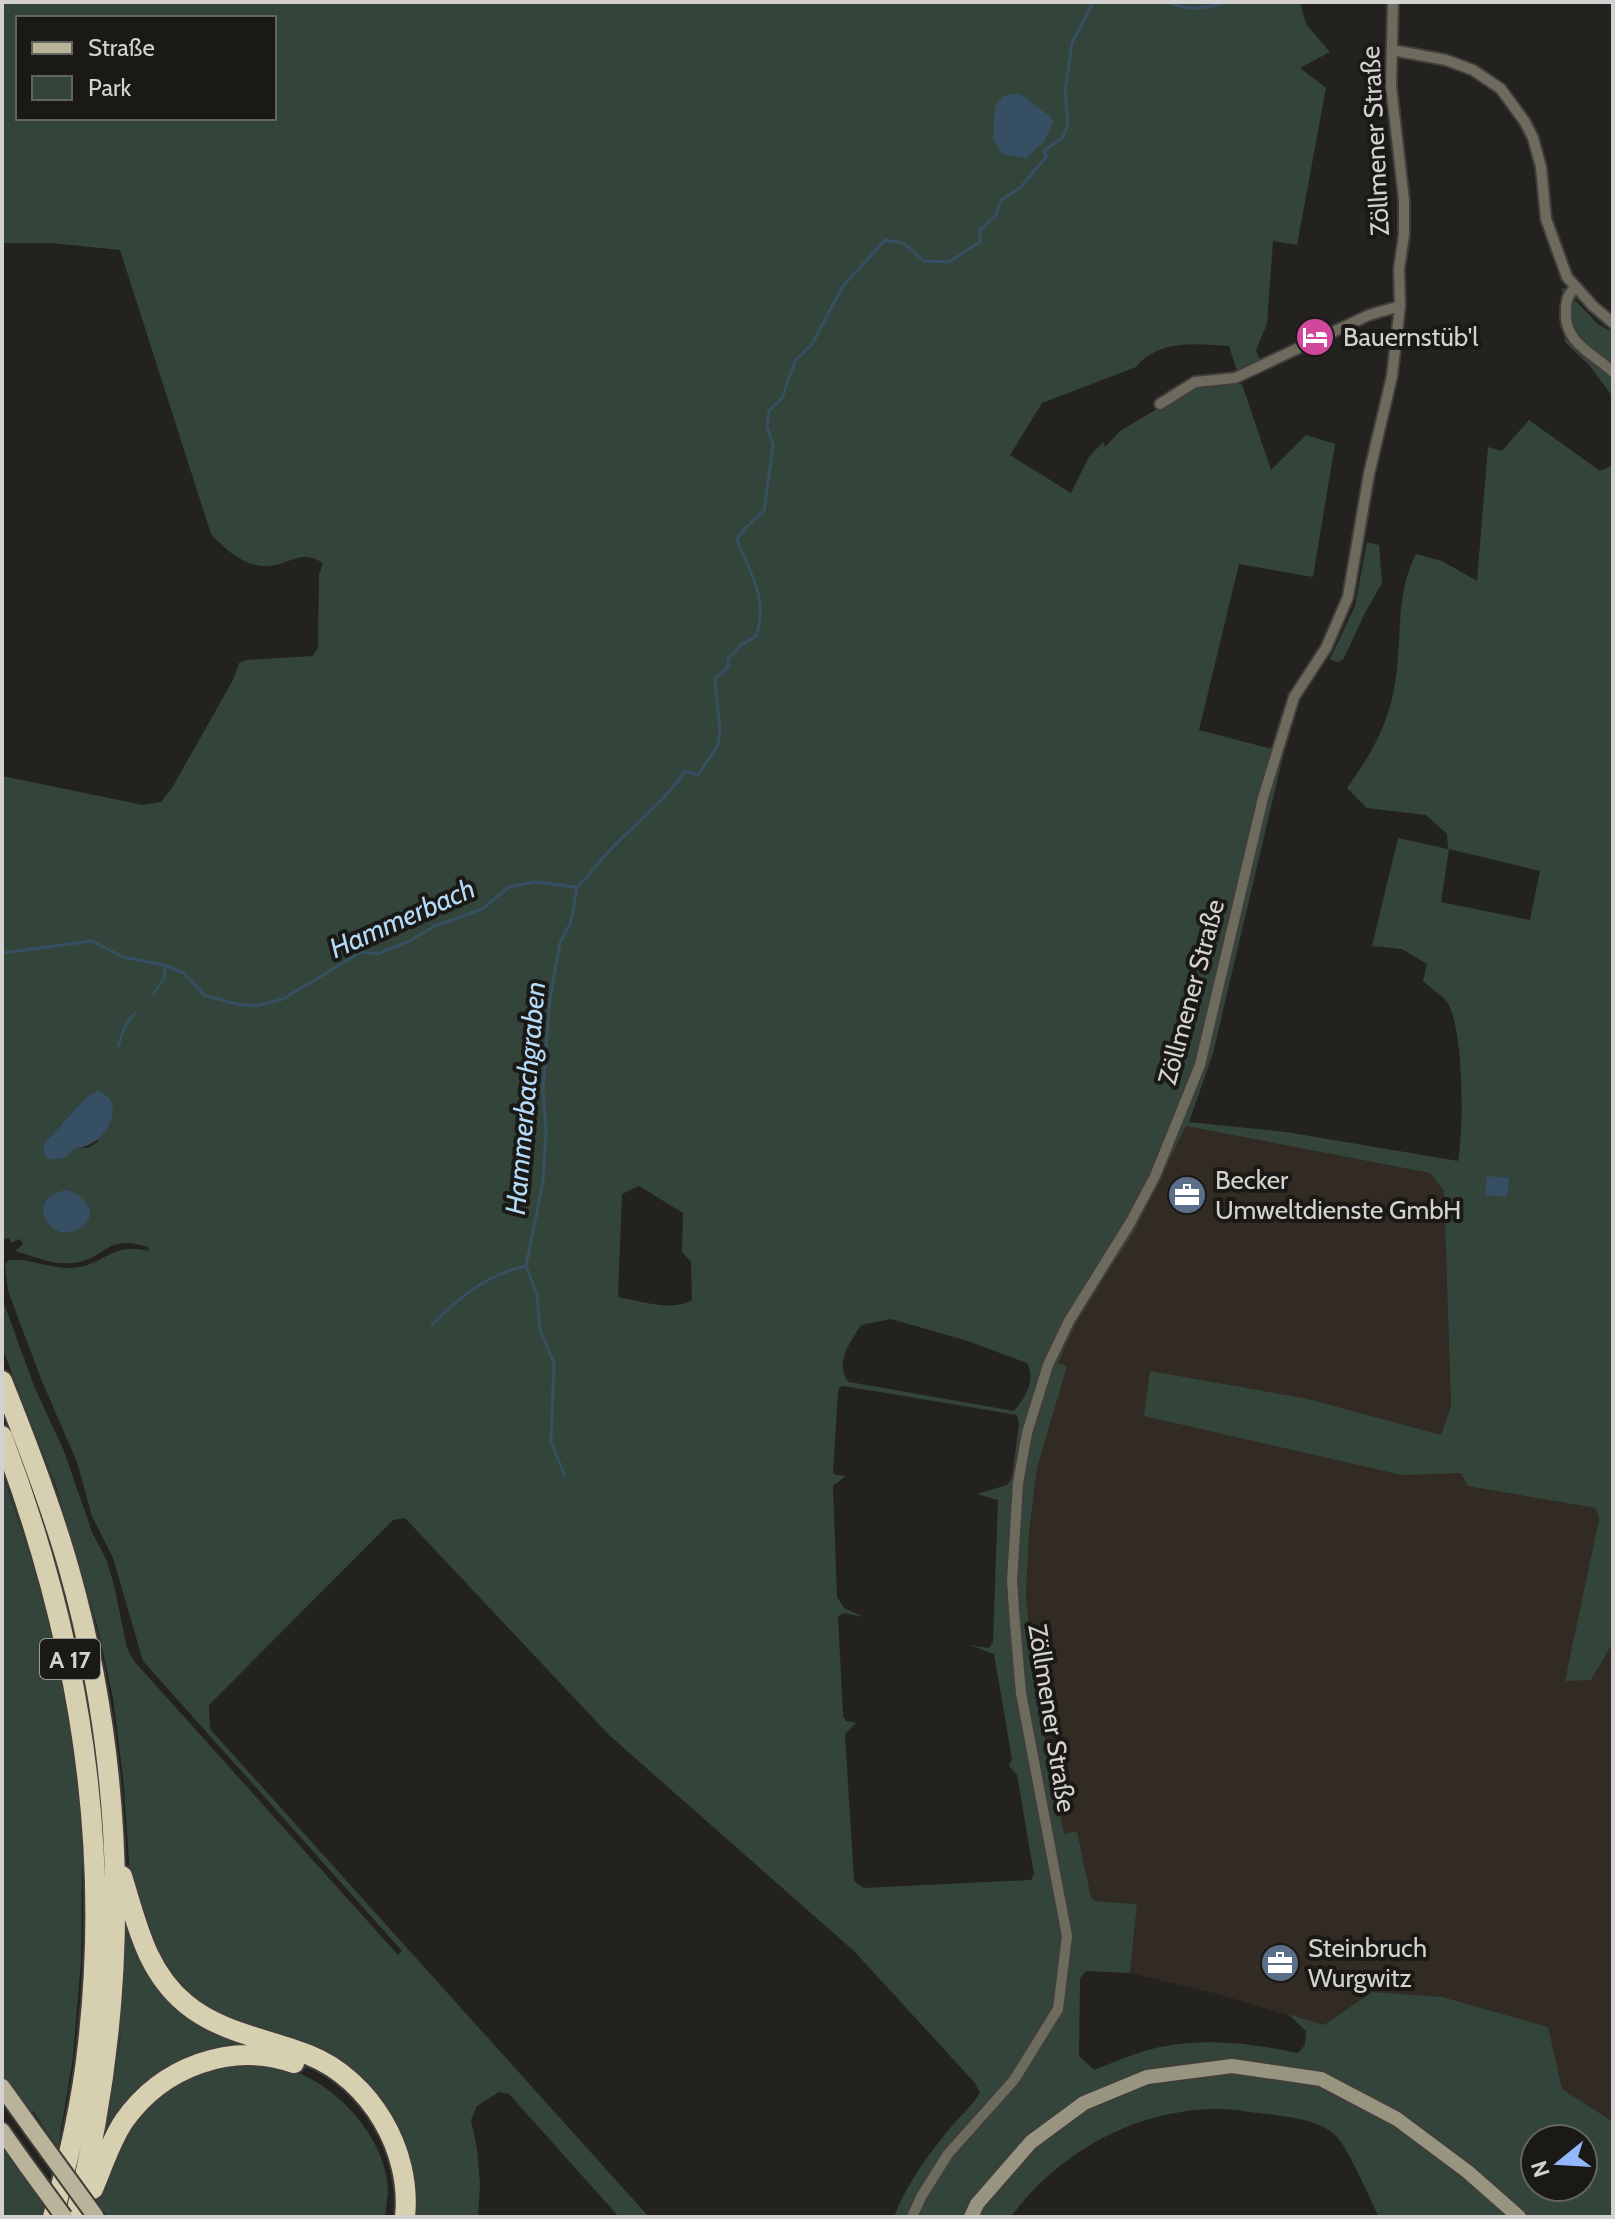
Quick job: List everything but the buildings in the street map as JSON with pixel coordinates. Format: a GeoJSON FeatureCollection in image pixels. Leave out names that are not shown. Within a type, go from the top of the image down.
{"type":"FeatureCollection","features":[{"type":"Feature","properties":{"kind":"highway","name":"A 17"},"geometry":{"type":"LineString","coordinates":[[2,1381],[44,1492],[85,1631],[102,1726],[115,1853],[114,1953],[107,2057],[91,2150],[71,2216]]}},
{"type":"Feature","properties":{"kind":"highway","name":"A 17"},"geometry":{"type":"LineString","coordinates":[[2,1436],[43,1552],[59,1612],[85,1743],[94,1848],[95,1950],[88,2046],[71,2148],[53,2217]]}},
{"type":"Feature","properties":{"kind":"highway"},"geometry":{"type":"LineString","coordinates":[[115,1853],[141,1941],[156,1970],[174,1993],[194,2010],[218,2023],[330,2065],[372,2104],[384,2121],[399,2157],[406,2193],[405,2217]]}},
{"type":"Feature","properties":{"kind":"highway"},"geometry":{"type":"LineString","coordinates":[[71,2216],[94,2188],[123,2123],[153,2088],[190,2066],[219,2058],[251,2055],[271,2057],[308,2068],[327,2079],[353,2102],[383,2149],[391,2183],[392,2217]]}},
{"type":"Feature","properties":{"kind":"main road"},"geometry":{"type":"LineString","coordinates":[[971,2217],[977,2204],[1031,2142],[1084,2103],[1147,2077],[1232,2066],[1321,2079],[1334,2085],[1397,2119],[1468,2172],[1519,2217]]}},
{"type":"Feature","properties":{"kind":"main road"},"geometry":{"type":"LineString","coordinates":[[2,2087],[96,2217]]}},
{"type":"Feature","properties":{"kind":"main road"},"geometry":{"type":"LineString","coordinates":[[2,2131],[26,2165],[71,2216]]}},
{"type":"Feature","properties":{"kind":"street","name":"Zöllmener Straße"},"geometry":{"type":"LineString","coordinates":[[912,2217],[948,2154],[1014,2080],[1058,2009],[1067,1936],[1026,1723],[1016,1647],[1012,1581],[1014,1525],[1027,1433],[1054,1352],[1069,1321],[1149,1187],[1200,1065],[1263,798],[1294,697],[1326,648],[1348,597],[1369,474],[1392,376],[1400,306],[1404,200],[1391,86],[1393,2]]}},
{"type":"Feature","properties":{"kind":"street"},"geometry":{"type":"LineString","coordinates":[[1392,50],[1431,56],[1473,70],[1501,89],[1515,106],[1533,138],[1541,167],[1546,219],[1567,277],[1613,323]]}},
{"type":"Feature","properties":{"kind":"street"},"geometry":{"type":"LineString","coordinates":[[1575,288],[1568,295],[1565,316],[1571,336],[1613,372]]}},
{"type":"Feature","properties":{"kind":"street"},"geometry":{"type":"LineString","coordinates":[[1160,404],[1195,382],[1235,378],[1369,315],[1400,306]]}},
{"type":"Feature","properties":{"kind":"shaded area"},"geometry":{"type":"Polygon","coordinates":[[[1186,1126],[1430,1173],[1444,1191],[1451,1406],[1441,1435],[1583,1474],[1613,1486],[1613,2176],[1599,2159],[1599,2123],[1546,2123],[1323,2026],[1218,1994],[1130,1973],[1137,1904],[1095,1901],[1091,1897],[1077,1831],[1064,1834],[1036,1692],[1026,1598],[1029,1533],[1037,1468],[1066,1366],[1057,1364],[1079,1316],[1134,1232],[1186,1126]]]}},
{"type":"Feature","properties":{"kind":"green space"},"geometry":{"type":"Polygon","coordinates":[[[2,2],[1300,2],[1306,24],[1330,52],[1300,68],[1326,88],[1297,245],[1273,241],[1267,324],[1256,350],[1261,363],[1238,374],[1229,346],[1191,344],[1156,352],[1136,367],[1042,403],[1010,455],[1071,493],[1089,457],[1103,442],[1105,447],[1120,431],[1194,387],[1242,384],[1271,470],[1306,435],[1335,444],[1313,577],[1239,564],[1199,730],[1284,752],[1213,1053],[1189,1122],[1286,1132],[1458,1161],[1461,1079],[1453,1015],[1445,999],[1423,981],[1427,964],[1402,949],[1372,946],[1398,838],[1448,849],[1447,834],[1426,815],[1367,808],[1347,788],[1375,743],[1390,707],[1396,677],[1404,588],[1416,554],[1442,561],[1477,581],[1488,447],[1502,451],[1529,420],[1600,471],[1613,465],[1613,1642],[1591,1680],[1565,1681],[1599,1519],[1596,1508],[1468,1486],[1461,1473],[1402,1475],[1144,1416],[1150,1371],[1308,1399],[1441,1435],[1451,1406],[1444,1191],[1430,1173],[1186,1126],[1134,1232],[1079,1316],[1058,1363],[1067,1366],[1037,1468],[1029,1533],[1026,1598],[1036,1692],[1064,1834],[1077,1831],[1091,1897],[1095,1901],[1137,1904],[1130,1973],[1086,1971],[1080,1978],[1079,2056],[1094,2070],[1147,2050],[1199,2042],[1232,2043],[1298,2053],[1305,2045],[1306,2031],[1288,2014],[1324,2025],[1372,1992],[1442,1997],[1548,2027],[1562,2089],[1613,2122],[1613,2217],[1379,2217],[1347,2152],[1330,2131],[1295,2118],[1220,2109],[1159,2116],[1102,2138],[1052,2173],[1011,2217],[894,2217],[926,2159],[980,2093],[975,2083],[854,1951],[609,1735],[405,1518],[393,1520],[209,1705],[210,1729],[649,2217],[619,2217],[509,2094],[499,2092],[477,2106],[471,2120],[480,2185],[478,2217],[409,2217],[375,2100],[203,2010],[159,1967],[130,1874],[113,1698],[97,1625],[57,1489],[2,1347],[2,1298],[34,1386],[64,1451],[92,1532],[106,1559],[127,1648],[134,1661],[398,1955],[402,1951],[143,1661],[113,1558],[92,1516],[77,1462],[8,1291],[5,1264],[9,1260],[71,1268],[124,1250],[149,1251],[148,1247],[122,1243],[83,1261],[64,1263],[15,1251],[23,1244],[20,1239],[11,1243],[9,1238],[2,1240],[2,776],[143,805],[161,802],[233,680],[239,663],[313,656],[318,647],[319,575],[323,563],[299,557],[271,566],[255,565],[234,555],[211,534],[120,250],[51,243],[2,243],[2,2]],[[1449,849],[1441,902],[1530,920],[1540,871],[1449,849]],[[72,1113],[45,1142],[87,1148],[98,1142],[72,1113]],[[639,1186],[622,1194],[618,1297],[665,1305],[692,1300],[691,1262],[682,1252],[683,1213],[639,1186]],[[891,1319],[861,1325],[843,1360],[849,1382],[1014,1411],[1022,1400],[1030,1376],[1027,1363],[968,1341],[891,1319]],[[844,1386],[838,1392],[833,1472],[846,1476],[833,1486],[837,1597],[844,1608],[864,1617],[844,1613],[838,1616],[843,1716],[846,1721],[856,1723],[845,1734],[854,1881],[864,1888],[1031,1880],[1034,1874],[1017,1775],[1009,1766],[1012,1759],[994,1654],[970,1645],[989,1648],[993,1642],[998,1500],[977,1494],[1007,1485],[1012,1478],[1019,1424],[1017,1415],[844,1386]]]}},
{"type":"Feature","properties":{"kind":"green space"},"geometry":{"type":"Polygon","coordinates":[[[1562,287],[1599,325],[1613,332],[1613,397],[1589,365],[1565,342],[1562,287]]]}},
{"type":"Feature","properties":{"kind":"green space"},"geometry":{"type":"Polygon","coordinates":[[[1367,542],[1379,545],[1382,583],[1343,660],[1337,662],[1330,659],[1355,606],[1367,542]]]}},
{"type":"Feature","properties":{"kind":"green space"},"geometry":{"type":"Polygon","coordinates":[[[2,1472],[54,1641],[69,1724],[82,1837],[81,1960],[73,2057],[58,2148],[2,2074],[2,1472]]]}},
{"type":"Feature","properties":{"kind":"green space"},"geometry":{"type":"Polygon","coordinates":[[[127,1923],[152,1975],[280,2052],[209,2055],[105,2141],[120,2040],[127,1923]]]}},
{"type":"Feature","properties":{"kind":"green space"},"geometry":{"type":"Polygon","coordinates":[[[232,2063],[297,2072],[320,2085],[349,2109],[373,2140],[381,2157],[388,2192],[385,2217],[107,2217],[96,2201],[103,2175],[145,2102],[189,2079],[201,2069],[232,2063]]]}},
{"type":"Feature","properties":{"kind":"green space"},"geometry":{"type":"Polygon","coordinates":[[[2,2143],[45,2206],[41,2217],[2,2217],[2,2143]]]}},
{"type":"Feature","properties":{"kind":"water"},"geometry":{"type":"Polygon","coordinates":[[[1018,93],[1050,116],[1053,122],[1044,142],[1026,158],[1002,154],[993,138],[995,106],[1003,96],[1018,93]]]}},
{"type":"Feature","properties":{"kind":"water"},"geometry":{"type":"Polygon","coordinates":[[[97,1091],[107,1096],[112,1104],[113,1113],[104,1132],[86,1146],[75,1148],[69,1155],[46,1158],[43,1151],[45,1142],[85,1099],[97,1091]]]}},
{"type":"Feature","properties":{"kind":"water"},"geometry":{"type":"Polygon","coordinates":[[[1487,1176],[1509,1178],[1507,1197],[1485,1195],[1487,1176]]]}},
{"type":"Feature","properties":{"kind":"water"},"geometry":{"type":"Polygon","coordinates":[[[67,1190],[87,1204],[90,1215],[83,1226],[72,1232],[62,1232],[53,1228],[43,1211],[45,1203],[53,1195],[67,1190]]]}},
{"type":"Feature","properties":{"kind":"waterway","name":"Hammerbach"},"geometry":{"type":"LineString","coordinates":[[2,953],[92,941],[123,957],[164,965],[184,973],[204,995],[256,1006],[283,999],[361,952],[377,954],[435,926],[482,909],[509,887],[535,882],[577,887],[685,771],[698,775],[718,745],[720,731],[715,679],[728,667],[728,659],[741,645],[756,636],[759,623],[756,587],[737,540],[764,511],[773,445],[767,426],[769,411],[782,398],[795,361],[812,344],[843,286],[885,240],[903,243],[924,261],[949,262],[980,242],[980,230],[996,215],[1001,200],[1020,188],[1046,157],[1045,150],[1063,137],[1068,124],[1065,91],[1072,43],[1093,2]]}},
{"type":"Feature","properties":{"kind":"waterway"},"geometry":{"type":"LineString","coordinates":[[1167,2],[1196,8],[1226,2]]}},
{"type":"Feature","properties":{"kind":"waterway","name":"Hammerbachgraben"},"geometry":{"type":"LineString","coordinates":[[565,1476],[551,1442],[554,1363],[540,1330],[537,1295],[526,1266],[543,1181],[546,1132],[543,1089],[550,999],[560,943],[571,922],[577,887]]}},
{"type":"Feature","properties":{"kind":"waterway"},"geometry":{"type":"LineString","coordinates":[[154,993],[165,977],[164,965]]}},
{"type":"Feature","properties":{"kind":"waterway"},"geometry":{"type":"LineString","coordinates":[[118,1046],[125,1026],[135,1013]]}},
{"type":"Feature","properties":{"kind":"waterway","name":"Hammerbachgraben"},"geometry":{"type":"LineString","coordinates":[[432,1325],[474,1288],[512,1269],[526,1266]]}},
{"type":"Feature","properties":{"kind":"place","name":"Bauernstüb'l"},"geometry":{"type":"Point","coordinates":[1315,337]}},
{"type":"Feature","properties":{"kind":"place","name":"Becker Umweltdienste GmbH"},"geometry":{"type":"Point","coordinates":[1187,1195]}},
{"type":"Feature","properties":{"kind":"place","name":"Steinbruch Wurgwitz"},"geometry":{"type":"Point","coordinates":[1280,1963]}}]}
